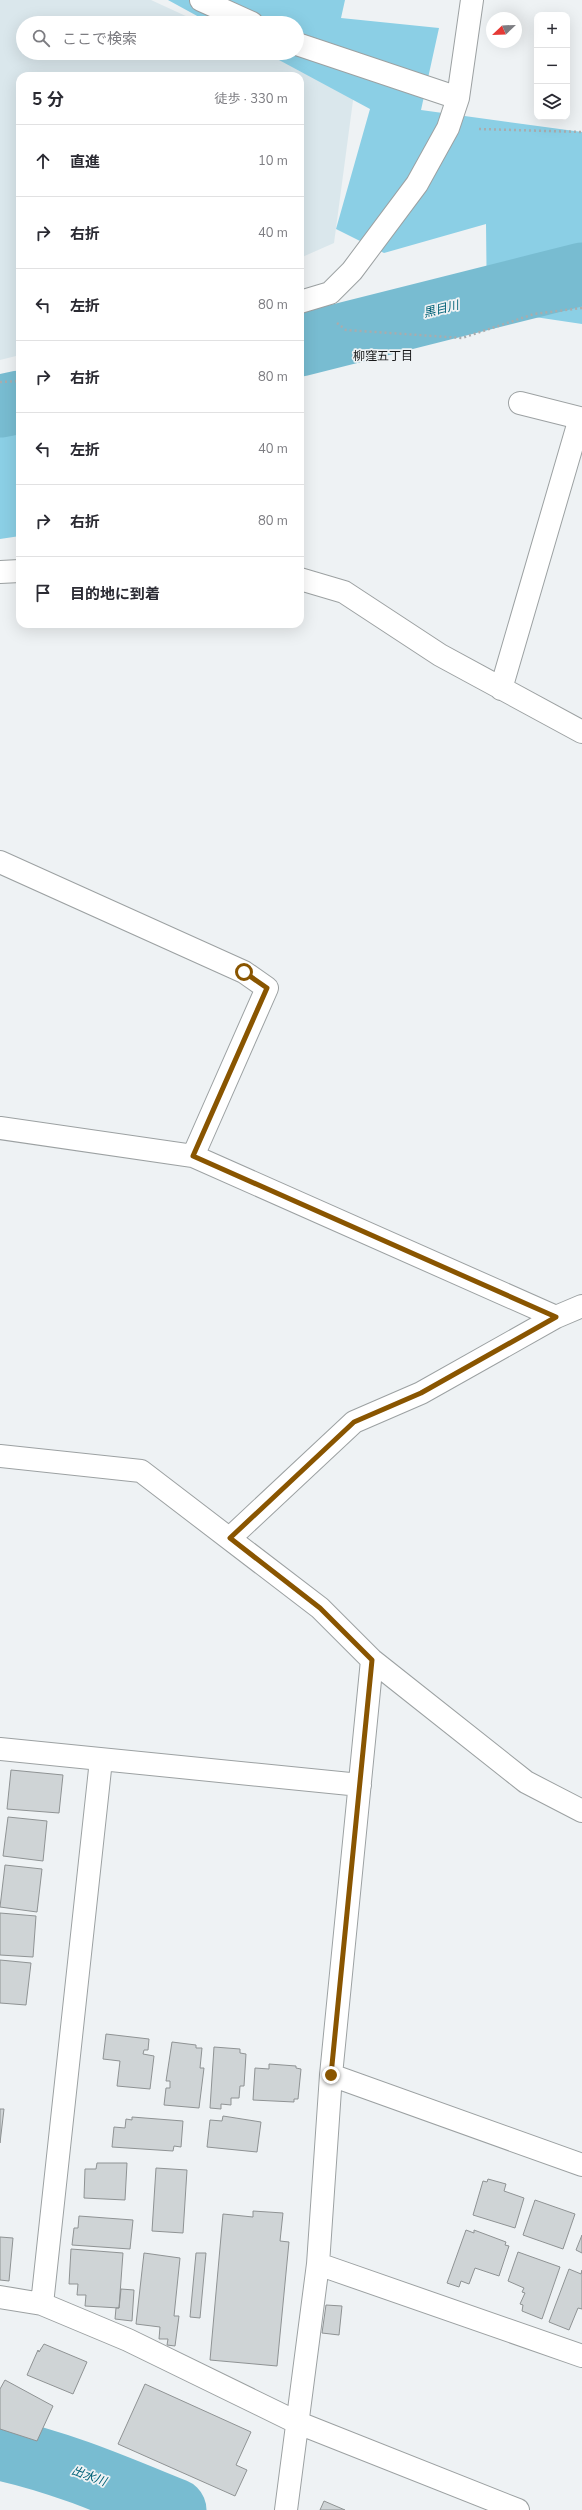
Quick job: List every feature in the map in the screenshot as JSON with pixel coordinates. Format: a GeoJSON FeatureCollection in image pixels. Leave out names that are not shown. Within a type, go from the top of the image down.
{"type":"FeatureCollection","features":[{"type":"Feature","properties":{"kind":"street"},"geometry":{"type":"LineString","coordinates":[[202,0],[237,16]]}},
{"type":"Feature","properties":{"kind":"street"},"geometry":{"type":"LineString","coordinates":[[304,301],[330,293],[352,271],[417,184],[448,128],[458,98],[472,0]]}},
{"type":"Feature","properties":{"kind":"street"},"geometry":{"type":"LineString","coordinates":[[304,46],[458,98]]}},
{"type":"Feature","properties":{"kind":"street"},"geometry":{"type":"LineString","coordinates":[[501,689],[581,419],[520,403]]}},
{"type":"Feature","properties":{"kind":"street"},"geometry":{"type":"LineString","coordinates":[[0,572],[16,571]]}},
{"type":"Feature","properties":{"kind":"street"},"geometry":{"type":"LineString","coordinates":[[304,580],[344,592],[440,655],[582,732]]}},
{"type":"Feature","properties":{"kind":"street"},"geometry":{"type":"LineString","coordinates":[[0,862],[244,972],[267,988],[193,1156]]}},
{"type":"Feature","properties":{"kind":"street"},"geometry":{"type":"LineString","coordinates":[[0,1128],[193,1156],[556,1317]]}},
{"type":"Feature","properties":{"kind":"street"},"geometry":{"type":"LineString","coordinates":[[230,1538],[354,1422],[421,1393],[556,1317],[582,1306]]}},
{"type":"Feature","properties":{"kind":"street"},"geometry":{"type":"LineString","coordinates":[[0,1456],[141,1471],[320,1608],[372,1660],[526,1782],[582,1811]]}},
{"type":"Feature","properties":{"kind":"street"},"geometry":{"type":"LineString","coordinates":[[286,2510],[296,2422],[318,2264],[331,2075],[372,1660]]}},
{"type":"Feature","properties":{"kind":"street"},"geometry":{"type":"LineString","coordinates":[[0,1749],[360,1784]]}},
{"type":"Feature","properties":{"kind":"street"},"geometry":{"type":"LineString","coordinates":[[42,2304],[101,1760]]}},
{"type":"Feature","properties":{"kind":"street"},"geometry":{"type":"LineString","coordinates":[[331,2075],[582,2165]]}},
{"type":"Feature","properties":{"kind":"street"},"geometry":{"type":"LineString","coordinates":[[318,2264],[582,2356]]}},
{"type":"Feature","properties":{"kind":"street"},"geometry":{"type":"LineString","coordinates":[[0,2298],[42,2304],[128,2340],[296,2422],[518,2510]]}},
{"type":"Feature","properties":{"kind":"path"},"geometry":{"type":"LineString","coordinates":[[448,128],[582,132]]}},
{"type":"Feature","properties":{"kind":"path"},"geometry":{"type":"LineString","coordinates":[[304,301],[346,330],[462,338],[534,314],[582,308]]}},
{"type":"Feature","properties":{"kind":"path"},"geometry":{"type":"LineString","coordinates":[[0,382],[16,381]]}},
{"type":"Feature","properties":{"kind":"shaded area"},"geometry":{"type":"Polygon","coordinates":[[[0,0],[151,0],[186,16],[16,16],[16,60],[282,60],[354,93],[334,243],[304,256],[304,72],[16,72],[16,356],[0,360],[0,0]]]}},
{"type":"Feature","properties":{"kind":"shaded area"},"geometry":{"type":"Polygon","coordinates":[[[168,0],[345,0],[341,18],[439,28],[421,110],[582,132],[582,324],[487,310],[486,224],[384,253],[336,229],[370,109],[304,73],[304,72],[279,60],[304,60],[304,16],[197,16],[168,0]]]}},
{"type":"Feature","properties":{"kind":"shaded area"},"geometry":{"type":"Polygon","coordinates":[[[16,432],[16,537],[0,539],[0,433],[16,432]]]}},
{"type":"Feature","properties":{"kind":"building"},"geometry":{"type":"Polygon","coordinates":[[[11,1770],[63,1775],[59,1813],[7,1809],[11,1770]]]}},
{"type":"Feature","properties":{"kind":"building"},"geometry":{"type":"Polygon","coordinates":[[[8,1817],[47,1821],[43,1861],[3,1856],[8,1817]]]}},
{"type":"Feature","properties":{"kind":"building"},"geometry":{"type":"Polygon","coordinates":[[[5,1865],[42,1869],[37,1912],[0,1907],[5,1865]]]}},
{"type":"Feature","properties":{"kind":"building"},"geometry":{"type":"Polygon","coordinates":[[[0,1913],[36,1916],[33,1957],[0,1955],[0,1913]]]}},
{"type":"Feature","properties":{"kind":"building"},"geometry":{"type":"Polygon","coordinates":[[[0,1960],[31,1963],[26,2005],[0,2003],[0,1960]]]}},
{"type":"Feature","properties":{"kind":"building"},"geometry":{"type":"Polygon","coordinates":[[[106,2034],[149,2039],[148,2050],[144,2050],[143,2054],[154,2056],[150,2089],[117,2086],[120,2061],[103,2059],[106,2034]]]}},
{"type":"Feature","properties":{"kind":"building"},"geometry":{"type":"Polygon","coordinates":[[[172,2042],[196,2045],[196,2048],[202,2048],[200,2068],[204,2068],[199,2108],[164,2105],[166,2088],[170,2088],[170,2081],[166,2081],[172,2042]]]}},
{"type":"Feature","properties":{"kind":"building"},"geometry":{"type":"Polygon","coordinates":[[[214,2047],[240,2049],[240,2053],[246,2054],[244,2086],[240,2086],[239,2098],[231,2098],[231,2105],[221,2104],[221,2109],[210,2108],[214,2047]]]}},
{"type":"Feature","properties":{"kind":"building"},"geometry":{"type":"Polygon","coordinates":[[[269,2064],[296,2066],[296,2068],[301,2069],[298,2099],[294,2099],[294,2102],[253,2100],[255,2068],[269,2069],[269,2064]]]}},
{"type":"Feature","properties":{"kind":"building"},"geometry":{"type":"Polygon","coordinates":[[[0,2109],[4,2109],[0,2143],[0,2109]]]}},
{"type":"Feature","properties":{"kind":"building"},"geometry":{"type":"Polygon","coordinates":[[[223,2116],[261,2122],[257,2152],[207,2147],[210,2120],[222,2121],[223,2116]]]}},
{"type":"Feature","properties":{"kind":"building"},"geometry":{"type":"Polygon","coordinates":[[[132,2117],[183,2121],[181,2147],[174,2146],[173,2151],[112,2147],[114,2127],[125,2128],[126,2119],[132,2120],[132,2117]]]}},
{"type":"Feature","properties":{"kind":"building"},"geometry":{"type":"Polygon","coordinates":[[[97,2163],[127,2163],[125,2200],[84,2198],[85,2169],[96,2169],[97,2163]]]}},
{"type":"Feature","properties":{"kind":"building"},"geometry":{"type":"Polygon","coordinates":[[[156,2168],[187,2170],[183,2233],[152,2231],[156,2168]]]}},
{"type":"Feature","properties":{"kind":"building"},"geometry":{"type":"Polygon","coordinates":[[[488,2179],[506,2184],[504,2191],[524,2198],[515,2228],[473,2215],[483,2181],[487,2182],[488,2179]]]}},
{"type":"Feature","properties":{"kind":"building"},"geometry":{"type":"Polygon","coordinates":[[[535,2200],[575,2214],[563,2249],[523,2235],[535,2200]]]}},
{"type":"Feature","properties":{"kind":"building"},"geometry":{"type":"Polygon","coordinates":[[[253,2211],[283,2213],[280,2241],[289,2242],[277,2366],[210,2360],[223,2214],[253,2217],[253,2211]]]}},
{"type":"Feature","properties":{"kind":"building"},"geometry":{"type":"Polygon","coordinates":[[[79,2216],[133,2220],[130,2249],[72,2245],[74,2228],[78,2228],[79,2216]]]}},
{"type":"Feature","properties":{"kind":"building"},"geometry":{"type":"Polygon","coordinates":[[[466,2230],[474,2233],[474,2230],[506,2242],[505,2245],[509,2246],[499,2276],[475,2268],[469,2284],[461,2281],[459,2287],[447,2283],[466,2230]]]}},
{"type":"Feature","properties":{"kind":"building"},"geometry":{"type":"Polygon","coordinates":[[[582,2235],[582,2253],[576,2250],[582,2235]]]}},
{"type":"Feature","properties":{"kind":"building"},"geometry":{"type":"Polygon","coordinates":[[[0,2237],[13,2238],[9,2281],[0,2280],[0,2237]]]}},
{"type":"Feature","properties":{"kind":"building"},"geometry":{"type":"Polygon","coordinates":[[[71,2249],[123,2253],[119,2308],[85,2306],[86,2295],[77,2295],[78,2284],[69,2284],[71,2249]]]}},
{"type":"Feature","properties":{"kind":"building"},"geometry":{"type":"Polygon","coordinates":[[[518,2252],[560,2267],[542,2319],[522,2311],[523,2305],[520,2304],[525,2293],[522,2292],[524,2288],[508,2281],[518,2252]]]}},
{"type":"Feature","properties":{"kind":"building"},"geometry":{"type":"Polygon","coordinates":[[[144,2253],[180,2258],[174,2316],[179,2316],[175,2346],[167,2345],[168,2339],[159,2339],[160,2327],[136,2324],[144,2253]]]}},
{"type":"Feature","properties":{"kind":"building"},"geometry":{"type":"Polygon","coordinates":[[[196,2253],[206,2253],[200,2318],[190,2317],[196,2253]]]}},
{"type":"Feature","properties":{"kind":"building"},"geometry":{"type":"Polygon","coordinates":[[[569,2269],[581,2274],[582,2270],[582,2309],[578,2308],[569,2330],[549,2322],[569,2269]]]}},
{"type":"Feature","properties":{"kind":"building"},"geometry":{"type":"Polygon","coordinates":[[[121,2289],[134,2290],[132,2321],[115,2319],[116,2308],[119,2308],[121,2289]]]}},
{"type":"Feature","properties":{"kind":"building"},"geometry":{"type":"Polygon","coordinates":[[[326,2305],[342,2306],[339,2335],[322,2333],[326,2305]]]}},
{"type":"Feature","properties":{"kind":"building"},"geometry":{"type":"Polygon","coordinates":[[[44,2344],[87,2362],[73,2394],[27,2375],[38,2350],[39,2352],[44,2344]]]}},
{"type":"Feature","properties":{"kind":"building"},"geometry":{"type":"Polygon","coordinates":[[[5,2380],[53,2406],[37,2441],[0,2429],[0,2389],[5,2380]]]}},
{"type":"Feature","properties":{"kind":"building"},"geometry":{"type":"Polygon","coordinates":[[[145,2384],[251,2432],[236,2465],[247,2470],[235,2496],[118,2444],[145,2384]]]}},
{"type":"Feature","properties":{"kind":"building"},"geometry":{"type":"Polygon","coordinates":[[[324,2501],[345,2510],[320,2510],[324,2501]]]}},
{"type":"Feature","properties":{"kind":"waterway","name":"黒目川"},"geometry":{"type":"LineString","coordinates":[[304,344],[582,274]]}},
{"type":"Feature","properties":{"kind":"waterway","name":"黒目川"},"geometry":{"type":"LineString","coordinates":[[0,406],[16,403]]}},
{"type":"Feature","properties":{"kind":"waterway","name":"出水川"},"geometry":{"type":"LineString","coordinates":[[0,2449],[23,2454],[67,2468],[175,2510]]}},
{"type":"Feature","properties":{"kind":"district","name":"柳窪五丁目"},"geometry":{"type":"Point","coordinates":[383,356]}},
{"type":"Feature","properties":{"kind":"route"},"geometry":{"type":"LineString","coordinates":[[244,972],[267,988],[193,1156],[556,1317],[421,1393],[354,1422],[230,1538],[320,1608],[372,1660],[331,2075]]}}]}
